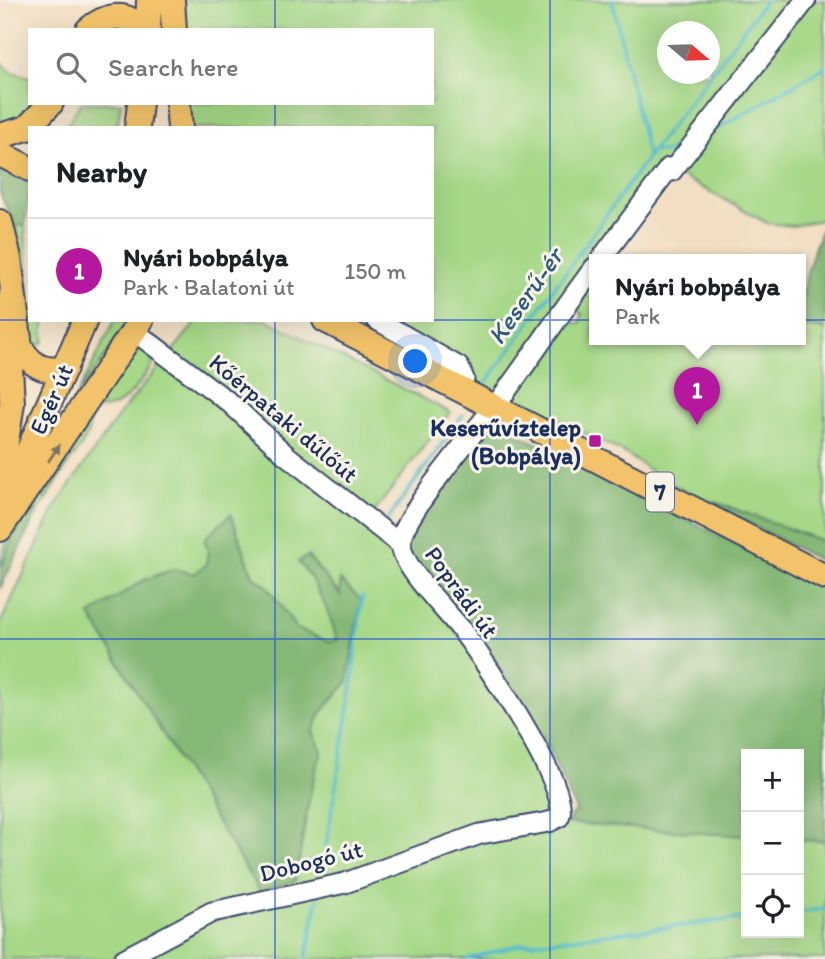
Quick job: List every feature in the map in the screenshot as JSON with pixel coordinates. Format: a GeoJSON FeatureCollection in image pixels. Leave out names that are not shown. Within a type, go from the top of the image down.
{"type":"FeatureCollection","features":[{"type":"Feature","properties":{"kind":"main road"},"geometry":{"type":"LineString","coordinates":[[89,28],[102,0]]}},
{"type":"Feature","properties":{"kind":"main road"},"geometry":{"type":"LineString","coordinates":[[148,28],[149,0]]}},
{"type":"Feature","properties":{"kind":"main road"},"geometry":{"type":"LineString","coordinates":[[172,0],[174,28]]}},
{"type":"Feature","properties":{"kind":"main road"},"geometry":{"type":"LineString","coordinates":[[90,28],[103,18],[118,16],[130,20],[139,28]]}},
{"type":"Feature","properties":{"kind":"main road"},"geometry":{"type":"LineString","coordinates":[[29,126],[49,105]]}},
{"type":"Feature","properties":{"kind":"main road"},"geometry":{"type":"LineString","coordinates":[[137,126],[140,105]]}},
{"type":"Feature","properties":{"kind":"main road"},"geometry":{"type":"LineString","coordinates":[[178,105],[180,126]]}},
{"type":"Feature","properties":{"kind":"main road"},"geometry":{"type":"LineString","coordinates":[[0,135],[28,127]]}},
{"type":"Feature","properties":{"kind":"main road"},"geometry":{"type":"LineString","coordinates":[[0,154],[27,168]]}},
{"type":"Feature","properties":{"kind":"main road"},"geometry":{"type":"LineString","coordinates":[[0,223],[9,258],[20,347],[27,358],[45,370],[65,368]]}},
{"type":"Feature","properties":{"kind":"main road"},"geometry":{"type":"LineString","coordinates":[[0,481],[12,403],[8,330],[12,293]]}},
{"type":"Feature","properties":{"kind":"main road","name":"Egér út"},"geometry":{"type":"LineString","coordinates":[[0,516],[84,322]]}},
{"type":"Feature","properties":{"kind":"main road","name":"7"},"geometry":{"type":"LineString","coordinates":[[329,322],[825,577]]}},
{"type":"Feature","properties":{"kind":"main road"},"geometry":{"type":"LineString","coordinates":[[0,529],[138,326]]}},
{"type":"Feature","properties":{"kind":"street"},"geometry":{"type":"LineString","coordinates":[[605,254],[668,169],[672,171],[806,0]]}},
{"type":"Feature","properties":{"kind":"street","name":"Poprádi út"},"geometry":{"type":"LineString","coordinates":[[559,817],[562,804],[544,762],[501,688],[461,630],[412,570],[400,544],[403,530],[446,467],[495,405],[589,275]]}},
{"type":"Feature","properties":{"kind":"street"},"geometry":{"type":"LineString","coordinates":[[380,322],[459,367],[464,379],[460,387]]}},
{"type":"Feature","properties":{"kind":"street","name":"Kőérpataki dűlőút"},"geometry":{"type":"LineString","coordinates":[[138,326],[230,403],[286,455],[400,544]]}},
{"type":"Feature","properties":{"kind":"street","name":"Dobogó út"},"geometry":{"type":"LineString","coordinates":[[124,959],[212,912],[345,883],[481,834],[549,822],[559,817]]}},
{"type":"Feature","properties":{"kind":"green space"},"geometry":{"type":"Polygon","coordinates":[[[180,0],[825,0],[825,219],[793,226],[767,223],[668,169],[606,254],[589,254],[589,277],[495,405],[378,322],[434,322],[434,126],[187,126],[186,105],[434,105],[434,28],[182,28],[180,0]]]}},
{"type":"Feature","properties":{"kind":"green space"},"geometry":{"type":"Polygon","coordinates":[[[0,62],[12,72],[28,76],[28,105],[38,105],[27,120],[0,129],[0,62]]]}},
{"type":"Feature","properties":{"kind":"green space"},"geometry":{"type":"Polygon","coordinates":[[[80,105],[121,105],[117,126],[66,126],[80,105]]]}},
{"type":"Feature","properties":{"kind":"green space"},"geometry":{"type":"Polygon","coordinates":[[[0,164],[28,182],[25,225],[15,226],[0,193],[0,164]]]}},
{"type":"Feature","properties":{"kind":"green space"},"geometry":{"type":"Polygon","coordinates":[[[825,222],[825,329],[806,326],[806,278],[825,222]]]}},
{"type":"Feature","properties":{"kind":"green space"},"geometry":{"type":"Polygon","coordinates":[[[25,225],[28,309],[25,271],[15,226],[25,225]]]}},
{"type":"Feature","properties":{"kind":"green space"},"geometry":{"type":"Polygon","coordinates":[[[589,286],[589,345],[806,345],[806,326],[825,329],[825,542],[715,502],[707,502],[664,480],[625,453],[514,397],[560,323],[581,323],[582,313],[577,311],[575,304],[589,286]]]}},
{"type":"Feature","properties":{"kind":"green space"},"geometry":{"type":"Polygon","coordinates":[[[29,322],[44,322],[44,342],[31,347],[29,322]]]}},
{"type":"Feature","properties":{"kind":"green space"},"geometry":{"type":"Polygon","coordinates":[[[114,322],[130,322],[76,397],[114,322]]]}},
{"type":"Feature","properties":{"kind":"green space"},"geometry":{"type":"Polygon","coordinates":[[[196,322],[271,322],[450,412],[365,524],[394,548],[477,659],[559,792],[551,822],[741,836],[741,938],[804,938],[804,840],[825,841],[825,959],[0,959],[0,624],[56,505],[122,411],[196,322]]]}},
{"type":"Feature","properties":{"kind":"green space"},"geometry":{"type":"Polygon","coordinates":[[[134,346],[143,346],[159,354],[124,400],[115,406],[94,407],[134,346]]]}},
{"type":"Feature","properties":{"kind":"green space"},"geometry":{"type":"Polygon","coordinates":[[[89,419],[90,425],[82,444],[67,466],[60,463],[39,493],[46,500],[38,510],[30,511],[18,527],[0,567],[3,552],[22,513],[89,419]]]}},
{"type":"Feature","properties":{"kind":"green space"},"geometry":{"type":"Polygon","coordinates":[[[504,427],[825,589],[825,841],[804,840],[804,749],[741,749],[741,836],[565,823],[576,810],[546,742],[471,624],[460,622],[406,551],[418,517],[427,501],[449,471],[486,430],[504,427]]]}},
{"type":"Feature","properties":{"kind":"green space"},"geometry":{"type":"Polygon","coordinates":[[[60,463],[67,466],[46,500],[39,493],[60,463]]]}},
{"type":"Feature","properties":{"kind":"green space"},"geometry":{"type":"Polygon","coordinates":[[[707,502],[715,502],[825,542],[825,563],[707,502]]]}},
{"type":"Feature","properties":{"kind":"green space"},"geometry":{"type":"Polygon","coordinates":[[[38,510],[0,589],[2,569],[12,540],[27,513],[38,510]]]}},
{"type":"Feature","properties":{"kind":"green space"},"geometry":{"type":"Polygon","coordinates":[[[231,514],[253,576],[266,585],[297,629],[330,642],[337,640],[322,598],[298,562],[308,556],[340,595],[340,580],[361,600],[347,683],[321,713],[313,732],[322,751],[309,799],[295,881],[260,892],[90,615],[144,580],[174,569],[194,574],[206,565],[208,549],[204,539],[231,514]]]}},
{"type":"Feature","properties":{"kind":"waterway","name":"Keserű-ér"},"geometry":{"type":"LineString","coordinates":[[487,382],[648,157],[612,0]]}},
{"type":"Feature","properties":{"kind":"waterway"},"geometry":{"type":"LineString","coordinates":[[648,157],[766,0]]}},
{"type":"Feature","properties":{"kind":"waterway"},"geometry":{"type":"LineString","coordinates":[[715,130],[825,67]]}},
{"type":"Feature","properties":{"kind":"waterway"},"geometry":{"type":"LineString","coordinates":[[653,151],[666,152],[684,141]]}},
{"type":"Feature","properties":{"kind":"waterway","name":"Keserű-ér"},"geometry":{"type":"LineString","coordinates":[[385,523],[463,415]]}},
{"type":"Feature","properties":{"kind":"waterway","name":"Keserű-ér"},"geometry":{"type":"LineString","coordinates":[[320,881],[349,707],[362,596]]}},
{"type":"Feature","properties":{"kind":"waterway","name":"Keserű-ér"},"geometry":{"type":"LineString","coordinates":[[306,959],[318,899]]}},
{"type":"Feature","properties":{"kind":"waterway"},"geometry":{"type":"LineString","coordinates":[[804,911],[825,909]]}},
{"type":"Feature","properties":{"kind":"waterway"},"geometry":{"type":"LineString","coordinates":[[467,959],[522,944],[741,919]]}},
{"type":"Feature","properties":{"kind":"place","name":"Nyári bobpálya"},"geometry":{"type":"Point","coordinates":[697,425]}},
{"type":"Feature","properties":{"kind":"place","name":"Keserűvíztelep (Bobpálya)"},"geometry":{"type":"Point","coordinates":[595,441]}}]}
